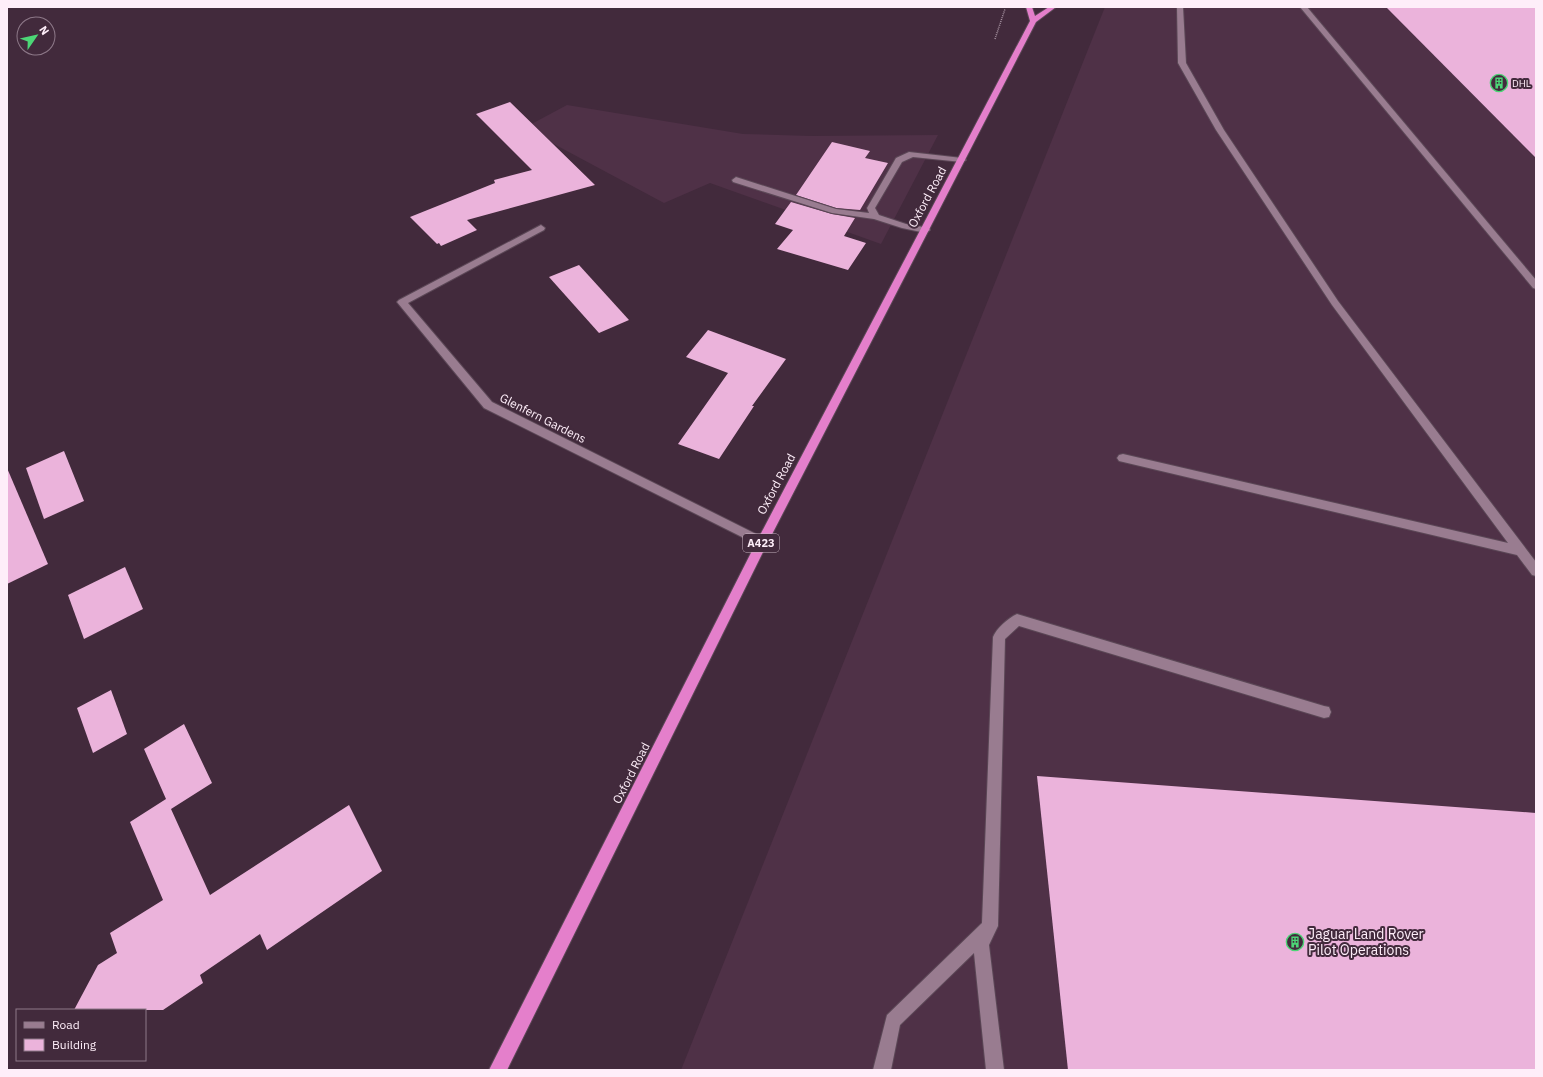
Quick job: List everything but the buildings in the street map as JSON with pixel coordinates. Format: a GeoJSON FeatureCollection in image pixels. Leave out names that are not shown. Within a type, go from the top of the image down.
{"type":"FeatureCollection","features":[{"type":"Feature","properties":{"kind":"highway"},"geometry":{"type":"LineString","coordinates":[[1029,7],[1033,21]]}},
{"type":"Feature","properties":{"kind":"highway","name":"Oxford Road"},"geometry":{"type":"LineString","coordinates":[[498,1070],[762,542],[926,230],[1033,21],[1053,7]]}},
{"type":"Feature","properties":{"kind":"street"},"geometry":{"type":"LineString","coordinates":[[1180,7],[1182,62],[1220,130],[1335,303],[1536,571]]}},
{"type":"Feature","properties":{"kind":"street"},"geometry":{"type":"LineString","coordinates":[[1303,7],[1536,286]]}},
{"type":"Feature","properties":{"kind":"street"},"geometry":{"type":"LineString","coordinates":[[875,217],[871,208],[899,160],[912,154],[962,160]]}},
{"type":"Feature","properties":{"kind":"street"},"geometry":{"type":"LineString","coordinates":[[736,180],[835,211],[875,217],[905,226],[926,230]]}},
{"type":"Feature","properties":{"kind":"street","name":"Glenfern Gardens"},"geometry":{"type":"LineString","coordinates":[[541,228],[402,302],[488,405],[762,542]]}},
{"type":"Feature","properties":{"kind":"street"},"geometry":{"type":"LineString","coordinates":[[1123,458],[1521,551]]}},
{"type":"Feature","properties":{"kind":"street"},"geometry":{"type":"LineString","coordinates":[[995,1070],[981,945],[990,926],[999,637],[1017,620],[1324,712]]}},
{"type":"Feature","properties":{"kind":"street"},"geometry":{"type":"LineString","coordinates":[[882,1070],[893,1021],[990,926]]}},
{"type":"Feature","properties":{"kind":"shaded area"},"geometry":{"type":"Polygon","coordinates":[[[1105,7],[1536,7],[1536,1070],[681,1070],[1105,7]]]}},
{"type":"Feature","properties":{"kind":"shaded area"},"geometry":{"type":"Polygon","coordinates":[[[567,105],[743,134],[811,136],[938,135],[881,244],[710,183],[664,203],[524,128],[567,105]]]}},
{"type":"Feature","properties":{"kind":"place","name":"DHL"},"geometry":{"type":"Point","coordinates":[1499,83]}},
{"type":"Feature","properties":{"kind":"place","name":"Jaguar Land Rover Pilot Operations"},"geometry":{"type":"Point","coordinates":[1295,942]}}]}
